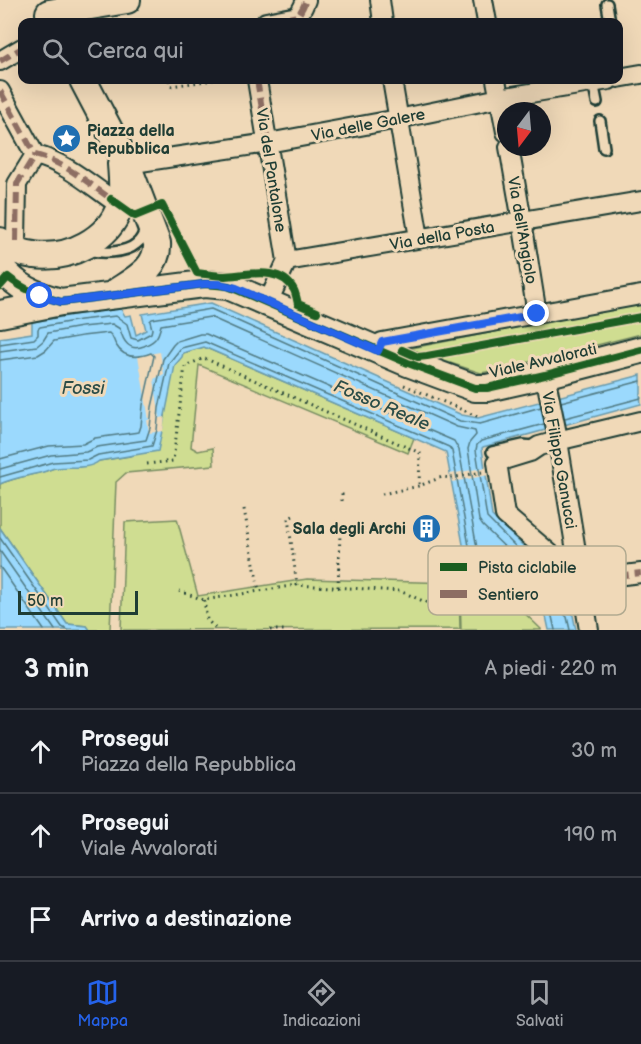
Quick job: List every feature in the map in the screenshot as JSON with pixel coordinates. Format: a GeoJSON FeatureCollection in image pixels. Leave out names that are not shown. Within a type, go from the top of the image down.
{"type":"FeatureCollection","features":[{"type":"Feature","properties":{"kind":"street"},"geometry":{"type":"LineString","coordinates":[[48,12],[126,0]]}},
{"type":"Feature","properties":{"kind":"street"},"geometry":{"type":"LineString","coordinates":[[104,18],[126,0]]}},
{"type":"Feature","properties":{"kind":"street"},"geometry":{"type":"LineString","coordinates":[[287,18],[298,16],[306,0]]}},
{"type":"Feature","properties":{"kind":"street"},"geometry":{"type":"LineString","coordinates":[[380,0],[382,18]]}},
{"type":"Feature","properties":{"kind":"street"},"geometry":{"type":"LineString","coordinates":[[483,0],[486,18]]}},
{"type":"Feature","properties":{"kind":"street"},"geometry":{"type":"LineString","coordinates":[[0,61],[18,50]]}},
{"type":"Feature","properties":{"kind":"street","name":"Via delle Galere"},"geometry":{"type":"LineString","coordinates":[[623,76],[641,74]]}},
{"type":"Feature","properties":{"kind":"street"},"geometry":{"type":"LineString","coordinates":[[0,314],[111,295],[146,272],[153,264],[158,251],[149,221],[120,150],[85,84]]}},
{"type":"Feature","properties":{"kind":"street","name":"Via del Pantalone"},"geometry":{"type":"LineString","coordinates":[[258,84],[287,261]]}},
{"type":"Feature","properties":{"kind":"street"},"geometry":{"type":"LineString","coordinates":[[393,84],[418,238]]}},
{"type":"Feature","properties":{"kind":"street","name":"Via delle Galere"},"geometry":{"type":"LineString","coordinates":[[120,150],[267,143],[399,119],[498,89],[550,84]]}},
{"type":"Feature","properties":{"kind":"street"},"geometry":{"type":"LineString","coordinates":[[0,91],[5,107],[35,155],[49,158],[67,168],[111,199]]}},
{"type":"Feature","properties":{"kind":"street"},"geometry":{"type":"LineString","coordinates":[[35,155],[17,184],[8,241],[19,251],[40,256],[63,254],[80,248],[101,234],[110,224],[117,213],[123,188],[120,150]]}},
{"type":"Feature","properties":{"kind":"street","name":"Via dell'Angiolo"},"geometry":{"type":"LineString","coordinates":[[511,156],[537,314]]}},
{"type":"Feature","properties":{"kind":"street","name":"Via della Posta"},"geometry":{"type":"LineString","coordinates":[[287,261],[641,201]]}},
{"type":"Feature","properties":{"kind":"street"},"geometry":{"type":"LineString","coordinates":[[268,302],[287,261]]}},
{"type":"Feature","properties":{"kind":"street"},"geometry":{"type":"LineString","coordinates":[[3,276],[26,290],[61,302]]}},
{"type":"Feature","properties":{"kind":"street","name":"Viale Avvalorati"},"geometry":{"type":"LineString","coordinates":[[111,295],[213,284],[236,288],[378,351],[475,388],[547,384],[641,350]]}},
{"type":"Feature","properties":{"kind":"street"},"geometry":{"type":"LineString","coordinates":[[378,351],[382,342],[641,295]]}},
{"type":"Feature","properties":{"kind":"street","name":"Via Filippo Ganucci"},"geometry":{"type":"LineString","coordinates":[[547,384],[575,546]]}},
{"type":"Feature","properties":{"kind":"street"},"geometry":{"type":"LineString","coordinates":[[541,546],[505,515],[497,462],[530,452],[556,435],[641,421]]}},
{"type":"Feature","properties":{"kind":"street"},"geometry":{"type":"LineString","coordinates":[[626,575],[641,573]]}},
{"type":"Feature","properties":{"kind":"street","name":"Via Filippo Ganucci"},"geometry":{"type":"LineString","coordinates":[[587,615],[589,630]]}},
{"type":"Feature","properties":{"kind":"lane"},"geometry":{"type":"LineString","coordinates":[[607,4],[609,18]]}},
{"type":"Feature","properties":{"kind":"lane"},"geometry":{"type":"LineString","coordinates":[[597,102],[608,84]]}},
{"type":"Feature","properties":{"kind":"lane"},"geometry":{"type":"LineString","coordinates":[[600,121],[604,148]]}},
{"type":"Feature","properties":{"kind":"lane"},"geometry":{"type":"LineString","coordinates":[[80,248],[100,253],[132,247],[141,238],[149,221]]}},
{"type":"Feature","properties":{"kind":"lane"},"geometry":{"type":"LineString","coordinates":[[492,452],[523,445],[538,446]]}},
{"type":"Feature","properties":{"kind":"path"},"geometry":{"type":"LineString","coordinates":[[171,84],[171,86],[185,84]]}},
{"type":"Feature","properties":{"kind":"path"},"geometry":{"type":"LineString","coordinates":[[147,464],[173,460],[185,366],[204,358],[420,453],[418,486]]}},
{"type":"Feature","properties":{"kind":"path"},"geometry":{"type":"LineString","coordinates":[[394,381],[479,417]]}},
{"type":"Feature","properties":{"kind":"path"},"geometry":{"type":"LineString","coordinates":[[382,494],[418,486],[442,477],[451,478],[490,471]]}},
{"type":"Feature","properties":{"kind":"path"},"geometry":{"type":"LineString","coordinates":[[342,492],[342,501]]}},
{"type":"Feature","properties":{"kind":"path"},"geometry":{"type":"LineString","coordinates":[[244,509],[259,591]]}},
{"type":"Feature","properties":{"kind":"path"},"geometry":{"type":"LineString","coordinates":[[292,516],[288,518],[297,585]]}},
{"type":"Feature","properties":{"kind":"path"},"geometry":{"type":"LineString","coordinates":[[338,587],[340,534]]}},
{"type":"Feature","properties":{"kind":"path"},"geometry":{"type":"LineString","coordinates":[[179,591],[204,600],[297,585],[400,591],[428,603]]}},
{"type":"Feature","properties":{"kind":"path"},"geometry":{"type":"LineString","coordinates":[[204,600],[207,620],[217,630]]}},
{"type":"Feature","properties":{"kind":"path"},"geometry":{"type":"LineString","coordinates":[[270,630],[286,630]]}},
{"type":"Feature","properties":{"kind":"green space"},"geometry":{"type":"Polygon","coordinates":[[[641,303],[641,334],[497,370],[481,373],[407,349],[641,303]]]}},
{"type":"Feature","properties":{"kind":"green space"},"geometry":{"type":"Polygon","coordinates":[[[204,347],[414,438],[408,453],[199,365],[191,447],[198,451],[213,448],[214,465],[126,473],[116,482],[110,630],[90,630],[87,626],[67,624],[0,528],[0,484],[54,468],[130,456],[165,417],[172,375],[183,353],[204,347]]]}},
{"type":"Feature","properties":{"kind":"green space"},"geometry":{"type":"Polygon","coordinates":[[[177,519],[198,596],[307,579],[428,582],[428,615],[460,615],[460,629],[121,630],[125,522],[177,519]]]}},
{"type":"Feature","properties":{"kind":"green space"},"geometry":{"type":"Polygon","coordinates":[[[461,615],[526,615],[541,629],[541,630],[461,630],[461,615]]]}},
{"type":"Feature","properties":{"kind":"water","name":"Fossi"},"geometry":{"type":"Polygon","coordinates":[[[211,303],[462,415],[478,418],[641,375],[641,404],[482,448],[492,516],[524,546],[463,546],[446,452],[204,347],[183,353],[175,365],[158,451],[99,461],[84,467],[53,468],[0,484],[0,338],[32,333],[32,322],[121,309],[125,316],[131,315],[136,335],[146,330],[142,314],[211,303]]]}},
{"type":"Feature","properties":{"kind":"water"},"geometry":{"type":"Polygon","coordinates":[[[0,528],[67,624],[87,626],[90,630],[0,630],[0,528]]]}},
{"type":"Feature","properties":{"kind":"water","name":"Fossi"},"geometry":{"type":"Polygon","coordinates":[[[573,615],[576,630],[549,630],[546,616],[573,615]]]}},
{"type":"Feature","properties":{"kind":"pier"},"geometry":{"type":"Polygon","coordinates":[[[160,352],[164,374],[154,379],[160,418],[165,417],[163,431],[149,433],[147,420],[149,420],[138,356],[160,352]]]}},
{"type":"Feature","properties":{"kind":"pier"},"geometry":{"type":"Polygon","coordinates":[[[488,467],[489,475],[452,482],[450,474],[488,467]]]}},
{"type":"Feature","properties":{"kind":"marked path"},"geometry":{"type":"LineString","coordinates":[[287,18],[298,16],[306,0]]}},
{"type":"Feature","properties":{"kind":"marked path"},"geometry":{"type":"LineString","coordinates":[[0,61],[18,50]]}},
{"type":"Feature","properties":{"kind":"marked path"},"geometry":{"type":"LineString","coordinates":[[258,84],[268,143]]}},
{"type":"Feature","properties":{"kind":"marked path"},"geometry":{"type":"LineString","coordinates":[[0,91],[35,155],[56,162],[111,199]]}},
{"type":"Feature","properties":{"kind":"marked path"},"geometry":{"type":"LineString","coordinates":[[16,241],[17,184],[35,155]]}},
{"type":"Feature","properties":{"kind":"marked path"},"geometry":{"type":"LineString","coordinates":[[626,575],[641,573]]}},
{"type":"Feature","properties":{"kind":"cycle path"},"geometry":{"type":"LineString","coordinates":[[111,199],[135,216],[162,205],[197,273],[225,276],[253,273],[272,274],[288,282],[294,290],[298,304],[317,312]]}},
{"type":"Feature","properties":{"kind":"cycle path"},"geometry":{"type":"LineString","coordinates":[[0,286],[8,277],[20,286],[61,302],[204,284],[228,286],[408,363],[475,388],[487,388],[545,375],[641,350]]}},
{"type":"Feature","properties":{"kind":"cycle path"},"geometry":{"type":"LineString","coordinates":[[402,350],[418,357],[427,356],[641,317]]}},
{"type":"Feature","properties":{"kind":"place","name":"Piazza della Repubblica"},"geometry":{"type":"Point","coordinates":[66,139]}},
{"type":"Feature","properties":{"kind":"place","name":"Sala degli Archi"},"geometry":{"type":"Point","coordinates":[427,528]}},
{"type":"Feature","properties":{"kind":"route"},"geometry":{"type":"LineString","coordinates":[[40,296],[61,302],[219,284],[236,288],[378,351],[382,342],[537,314]]}},
{"type":"Feature","properties":{"kind":"water label","name":"Fosso Reale"},"geometry":{"type":"Point","coordinates":[382,405]}}]}
